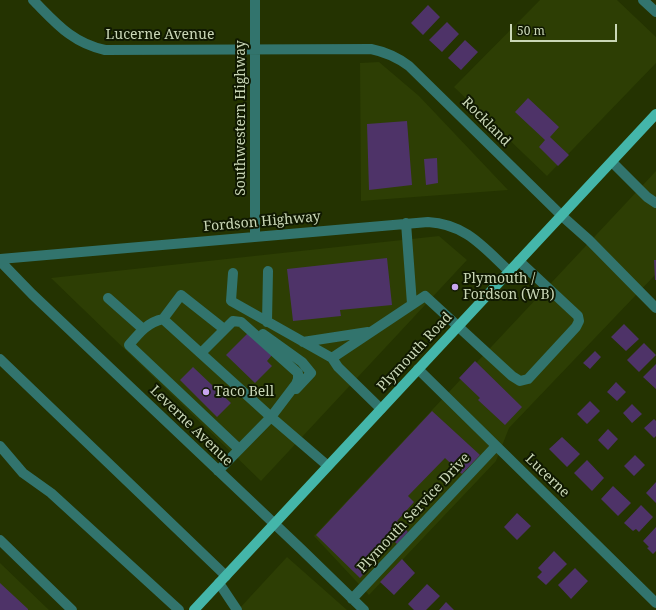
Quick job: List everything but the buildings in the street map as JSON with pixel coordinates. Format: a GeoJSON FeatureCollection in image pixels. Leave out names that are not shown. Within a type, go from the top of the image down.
{"type":"FeatureCollection","features":[{"type":"Feature","properties":{"kind":"main road","name":"Plymouth Road"},"geometry":{"type":"LineString","coordinates":[[194,610],[656,114]]}},
{"type":"Feature","properties":{"kind":"street","name":"Lucerne Avenue"},"geometry":{"type":"LineString","coordinates":[[33,0],[66,32],[78,41],[95,48],[116,51],[255,49]]}},
{"type":"Feature","properties":{"kind":"street","name":"Southwestern Highway"},"geometry":{"type":"LineString","coordinates":[[255,0],[255,236]]}},
{"type":"Feature","properties":{"kind":"street"},"geometry":{"type":"LineString","coordinates":[[643,0],[656,12]]}},
{"type":"Feature","properties":{"kind":"street","name":"Rockland"},"geometry":{"type":"LineString","coordinates":[[255,49],[371,49],[384,51],[396,56],[409,66],[562,216],[589,240],[656,308]]}},
{"type":"Feature","properties":{"kind":"street"},"geometry":{"type":"LineString","coordinates":[[612,162],[648,198],[656,203]]}},
{"type":"Feature","properties":{"kind":"street","name":"Fordson Highway"},"geometry":{"type":"LineString","coordinates":[[0,260],[255,236],[406,223],[437,222],[456,227],[469,234],[509,271]]}},
{"type":"Feature","properties":{"kind":"street"},"geometry":{"type":"LineString","coordinates":[[406,223],[412,304]]}},
{"type":"Feature","properties":{"kind":"street","name":"Leverne Avenue"},"geometry":{"type":"LineString","coordinates":[[0,260],[32,294],[364,610]]}},
{"type":"Feature","properties":{"kind":"street"},"geometry":{"type":"LineString","coordinates":[[332,358],[425,296],[512,376],[520,381],[528,379],[576,327],[578,316],[519,261]]}},
{"type":"Feature","properties":{"kind":"street"},"geometry":{"type":"LineString","coordinates":[[267,322],[268,271]]}},
{"type":"Feature","properties":{"kind":"street"},"geometry":{"type":"LineString","coordinates":[[233,273],[231,301],[332,358],[338,367],[381,409]]}},
{"type":"Feature","properties":{"kind":"street"},"geometry":{"type":"LineString","coordinates":[[227,327],[181,295],[164,318],[155,320],[129,345],[239,449]]}},
{"type":"Feature","properties":{"kind":"street"},"geometry":{"type":"LineString","coordinates":[[108,298],[143,330]]}},
{"type":"Feature","properties":{"kind":"street"},"geometry":{"type":"LineString","coordinates":[[227,327],[231,319],[237,316],[302,362],[311,373],[286,397]]}},
{"type":"Feature","properties":{"kind":"street"},"geometry":{"type":"LineString","coordinates":[[164,318],[271,417],[328,466]]}},
{"type":"Feature","properties":{"kind":"street"},"geometry":{"type":"LineString","coordinates":[[200,352],[233,321],[241,322],[298,373],[296,384],[271,417],[218,471]]}},
{"type":"Feature","properties":{"kind":"street"},"geometry":{"type":"LineString","coordinates":[[303,342],[372,331]]}},
{"type":"Feature","properties":{"kind":"street"},"geometry":{"type":"LineString","coordinates":[[0,359],[223,579],[237,610]]}},
{"type":"Feature","properties":{"kind":"street","name":"Lucerne"},"geometry":{"type":"LineString","coordinates":[[418,369],[656,603]]}},
{"type":"Feature","properties":{"kind":"street"},"geometry":{"type":"LineString","coordinates":[[0,446],[23,473],[51,493],[179,610]]}},
{"type":"Feature","properties":{"kind":"street","name":"Plymouth Service Drive"},"geometry":{"type":"LineString","coordinates":[[352,599],[496,446]]}},
{"type":"Feature","properties":{"kind":"street"},"geometry":{"type":"LineString","coordinates":[[0,540],[72,610]]}},
{"type":"Feature","properties":{"kind":"shaded area"},"geometry":{"type":"Polygon","coordinates":[[[540,0],[617,0],[656,37],[656,63],[547,176],[454,87],[540,0]]]}},
{"type":"Feature","properties":{"kind":"shaded area"},"geometry":{"type":"Polygon","coordinates":[[[379,62],[419,96],[508,190],[361,201],[360,63],[379,62]]]}},
{"type":"Feature","properties":{"kind":"shaded area"},"geometry":{"type":"Polygon","coordinates":[[[656,171],[656,274],[509,428],[496,461],[369,595],[314,536],[656,171]]]}},
{"type":"Feature","properties":{"kind":"shaded area"},"geometry":{"type":"Polygon","coordinates":[[[439,236],[467,260],[261,481],[51,278],[439,236]]]}},
{"type":"Feature","properties":{"kind":"shaded area"},"geometry":{"type":"Polygon","coordinates":[[[287,557],[347,610],[238,610],[287,557]]]}},
{"type":"Feature","properties":{"kind":"shaded area"},"geometry":{"type":"Polygon","coordinates":[[[0,563],[49,610],[0,610],[0,563]]]}},
{"type":"Feature","properties":{"kind":"place","name":"Plymouth / Fordson (WB)"},"geometry":{"type":"Point","coordinates":[455,287]}},
{"type":"Feature","properties":{"kind":"place","name":"Taco Bell"},"geometry":{"type":"Point","coordinates":[206,392]}}]}
